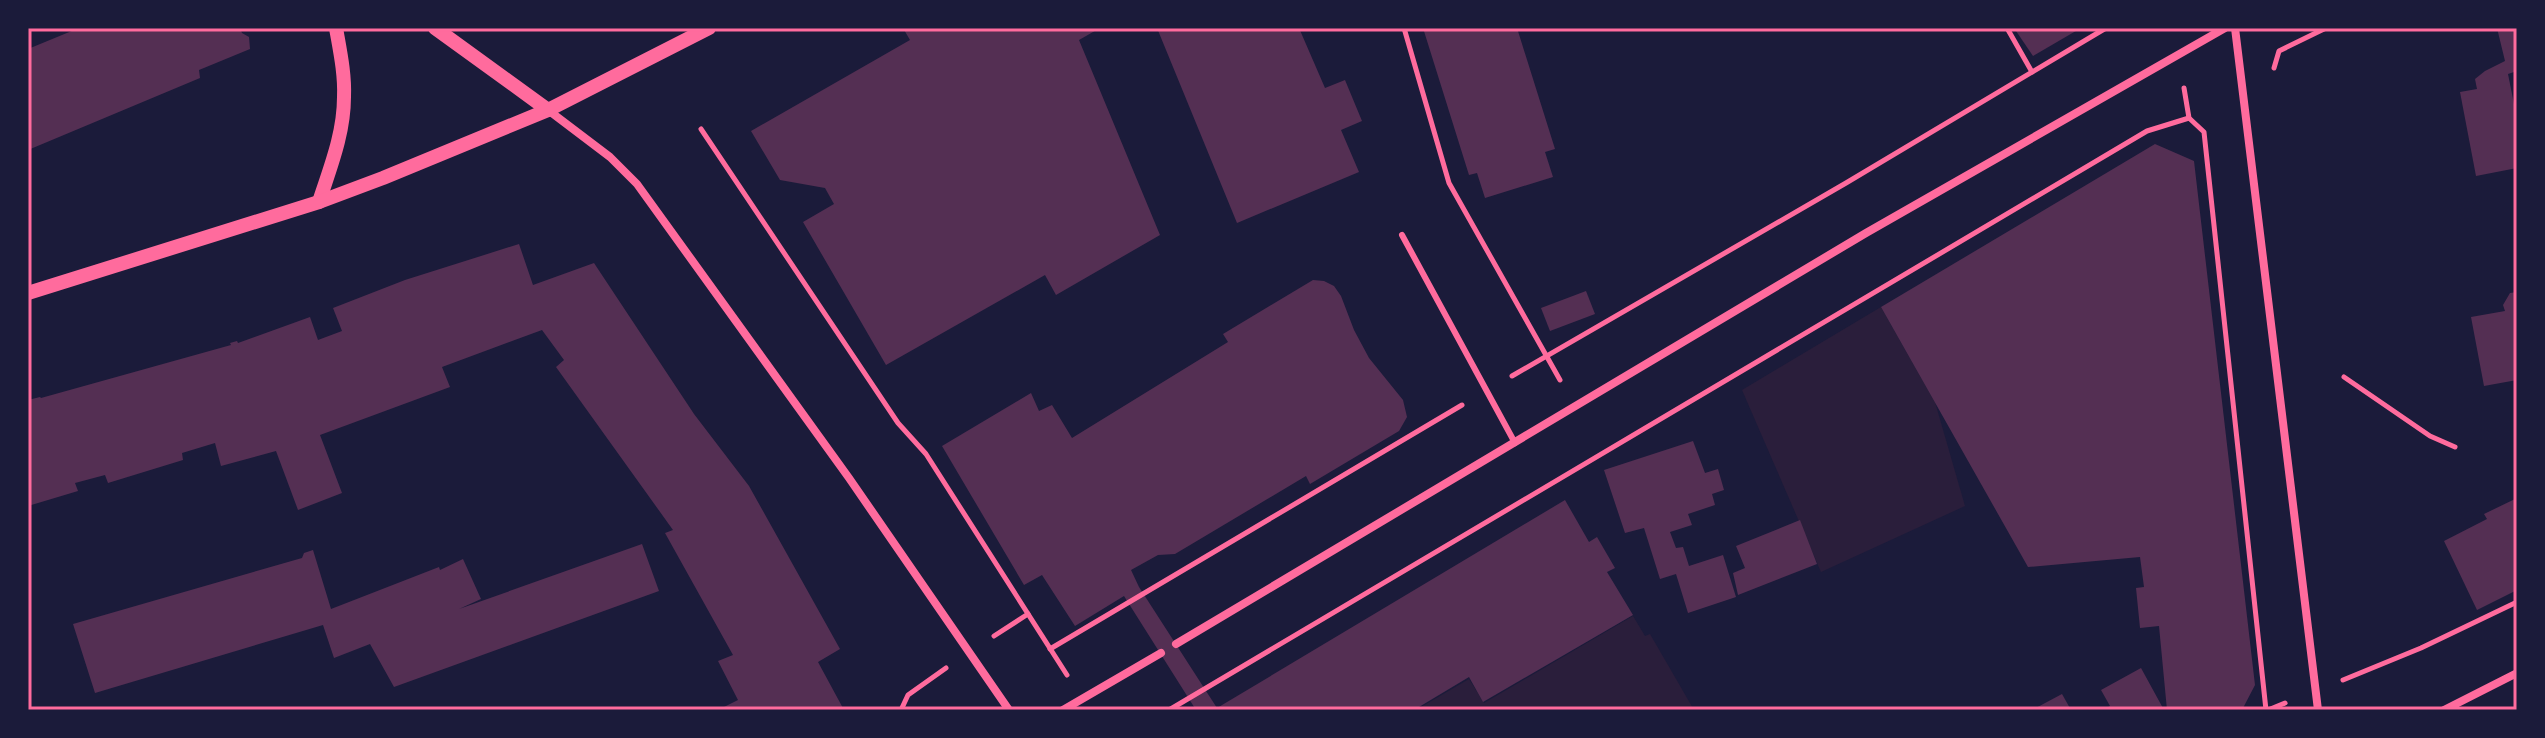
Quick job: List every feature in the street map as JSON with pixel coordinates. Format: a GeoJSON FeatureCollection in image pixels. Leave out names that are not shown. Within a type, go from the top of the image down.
{"type":"FeatureCollection","features":[{"type":"Feature","properties":{"kind":"street"},"geometry":{"type":"LineString","coordinates":[[319,202],[339,139],[344,100],[343,69],[336,28]]}},
{"type":"Feature","properties":{"kind":"street"},"geometry":{"type":"LineString","coordinates":[[435,28],[610,157],[637,184],[849,478],[1009,710]]}},
{"type":"Feature","properties":{"kind":"street"},"geometry":{"type":"LineString","coordinates":[[28,293],[319,202],[548,110],[709,28]]}},
{"type":"Feature","properties":{"kind":"street"},"geometry":{"type":"LineString","coordinates":[[1176,644],[1866,233],[2225,28]]}},
{"type":"Feature","properties":{"kind":"street"},"geometry":{"type":"LineString","coordinates":[[2235,28],[2318,710]]}},
{"type":"Feature","properties":{"kind":"street"},"geometry":{"type":"LineString","coordinates":[[1063,710],[1161,653]]}},
{"type":"Feature","properties":{"kind":"street"},"geometry":{"type":"LineString","coordinates":[[2444,710],[2517,673]]}},
{"type":"Feature","properties":{"kind":"lane"},"geometry":{"type":"LineString","coordinates":[[1402,235],[1515,443]]}},
{"type":"Feature","properties":{"kind":"path"},"geometry":{"type":"LineString","coordinates":[[1404,28],[1449,183],[1575,407]]}},
{"type":"Feature","properties":{"kind":"path"},"geometry":{"type":"LineString","coordinates":[[2007,28],[2032,72]]}},
{"type":"Feature","properties":{"kind":"path"},"geometry":{"type":"LineString","coordinates":[[1050,649],[2106,28]]}},
{"type":"Feature","properties":{"kind":"path"},"geometry":{"type":"LineString","coordinates":[[2273,70],[2279,51],[2326,28]]}},
{"type":"Feature","properties":{"kind":"path"},"geometry":{"type":"LineString","coordinates":[[2178,56],[2189,118],[2204,132],[2266,710]]}},
{"type":"Feature","properties":{"kind":"path"},"geometry":{"type":"LineString","coordinates":[[1169,710],[2147,131],[2189,118]]}},
{"type":"Feature","properties":{"kind":"path"},"geometry":{"type":"LineString","coordinates":[[701,129],[898,423],[926,454],[1083,700]]}},
{"type":"Feature","properties":{"kind":"path"},"geometry":{"type":"LineString","coordinates":[[2344,377],[2430,436],[2455,447]]}},
{"type":"Feature","properties":{"kind":"path"},"geometry":{"type":"LineString","coordinates":[[2349,678],[2517,602]]}},
{"type":"Feature","properties":{"kind":"path"},"geometry":{"type":"LineString","coordinates":[[991,639],[1028,614]]}},
{"type":"Feature","properties":{"kind":"path"},"geometry":{"type":"LineString","coordinates":[[901,710],[908,695],[935,675]]}},
{"type":"Feature","properties":{"kind":"shaded area"},"geometry":{"type":"Polygon","coordinates":[[[1881,307],[1935,402],[1965,506],[1821,572],[1742,390],[1881,307]]]}},
{"type":"Feature","properties":{"kind":"shaded area"},"geometry":{"type":"Polygon","coordinates":[[[1633,616],[1645,636],[1650,634],[1694,710],[1416,710],[1469,679],[1484,703],[1633,616]]]}},
{"type":"Feature","properties":{"kind":"building"},"geometry":{"type":"Polygon","coordinates":[[[79,28],[240,28],[249,37],[250,49],[199,70],[200,78],[28,150],[28,49],[79,28]]]}},
{"type":"Feature","properties":{"kind":"building"},"geometry":{"type":"Polygon","coordinates":[[[903,28],[1100,28],[1079,40],[1160,235],[1056,295],[1045,275],[886,365],[803,222],[834,204],[825,188],[780,180],[751,131],[910,40],[903,28]]]}},
{"type":"Feature","properties":{"kind":"building"},"geometry":{"type":"Polygon","coordinates":[[[1157,28],[1299,28],[1325,88],[1345,80],[1362,121],[1341,130],[1359,172],[1237,223],[1157,28]]]}},
{"type":"Feature","properties":{"kind":"building"},"geometry":{"type":"Polygon","coordinates":[[[1423,28],[1517,28],[1555,149],[1545,152],[1553,177],[1485,198],[1477,173],[1469,175],[1423,28]]]}},
{"type":"Feature","properties":{"kind":"building"},"geometry":{"type":"Polygon","coordinates":[[[2014,28],[2081,28],[2033,56],[2014,28]]]}},
{"type":"Feature","properties":{"kind":"building"},"geometry":{"type":"Polygon","coordinates":[[[2497,28],[2517,28],[2517,71],[2508,74],[2517,119],[2517,168],[2476,176],[2460,92],[2477,89],[2475,79],[2505,61],[2497,28]]]}},
{"type":"Feature","properties":{"kind":"building"},"geometry":{"type":"Polygon","coordinates":[[[2155,144],[2194,161],[2255,685],[2242,710],[2167,710],[2159,626],[2140,628],[2136,588],[2144,587],[2140,557],[2028,567],[1881,307],[2155,144]]]}},
{"type":"Feature","properties":{"kind":"building"},"geometry":{"type":"Polygon","coordinates":[[[519,244],[533,285],[594,263],[694,414],[749,486],[840,649],[818,662],[844,710],[718,710],[738,700],[718,661],[733,655],[665,533],[673,530],[556,367],[564,360],[542,330],[442,367],[450,387],[320,435],[342,493],[298,510],[276,451],[221,466],[215,443],[182,453],[183,460],[108,483],[105,475],[75,483],[78,491],[28,506],[28,400],[238,343],[310,317],[318,340],[342,331],[333,308],[405,280],[519,244]]]}},
{"type":"Feature","properties":{"kind":"building"},"geometry":{"type":"Polygon","coordinates":[[[1313,280],[1334,286],[1341,296],[1369,358],[1403,400],[1407,417],[1399,431],[1310,484],[1306,476],[1175,554],[1158,555],[1131,570],[1217,708],[1565,500],[1589,542],[1597,537],[1615,568],[1607,572],[1633,615],[1483,702],[1469,677],[1414,710],[1196,710],[1124,596],[1075,626],[1042,575],[1024,585],[942,446],[1031,393],[1039,411],[1052,405],[1072,438],[1228,342],[1223,334],[1313,280]]]}},
{"type":"Feature","properties":{"kind":"building"},"geometry":{"type":"Polygon","coordinates":[[[1586,291],[1595,314],[1550,331],[1541,308],[1586,291]]]}},
{"type":"Feature","properties":{"kind":"building"},"geometry":{"type":"Polygon","coordinates":[[[2517,292],[2517,380],[2484,386],[2471,317],[2505,311],[2503,305],[2510,293],[2517,292]]]}},
{"type":"Feature","properties":{"kind":"building"},"geometry":{"type":"Polygon","coordinates":[[[1693,441],[1705,473],[1718,469],[1724,490],[1712,494],[1715,505],[1688,514],[1692,525],[1670,532],[1676,548],[1683,547],[1689,566],[1723,555],[1736,597],[1688,613],[1676,574],[1660,579],[1644,528],[1625,533],[1604,470],[1693,441]]]}},
{"type":"Feature","properties":{"kind":"building"},"geometry":{"type":"Polygon","coordinates":[[[2515,499],[2517,590],[2477,610],[2444,541],[2487,519],[2484,514],[2515,499]]]}},
{"type":"Feature","properties":{"kind":"building"},"geometry":{"type":"Polygon","coordinates":[[[1800,520],[1817,564],[1738,595],[1733,573],[1745,568],[1736,546],[1800,520]]]}},
{"type":"Feature","properties":{"kind":"building"},"geometry":{"type":"Polygon","coordinates":[[[642,544],[659,591],[394,687],[370,644],[334,658],[323,625],[95,693],[73,624],[302,558],[304,553],[313,550],[331,609],[463,559],[481,599],[459,609],[642,544]]]}},
{"type":"Feature","properties":{"kind":"building"},"geometry":{"type":"Polygon","coordinates":[[[2141,668],[2164,710],[2103,710],[2110,706],[2101,690],[2141,668]]]}},
{"type":"Feature","properties":{"kind":"building"},"geometry":{"type":"Polygon","coordinates":[[[2062,694],[2071,710],[2032,710],[2062,694]]]}}]}
